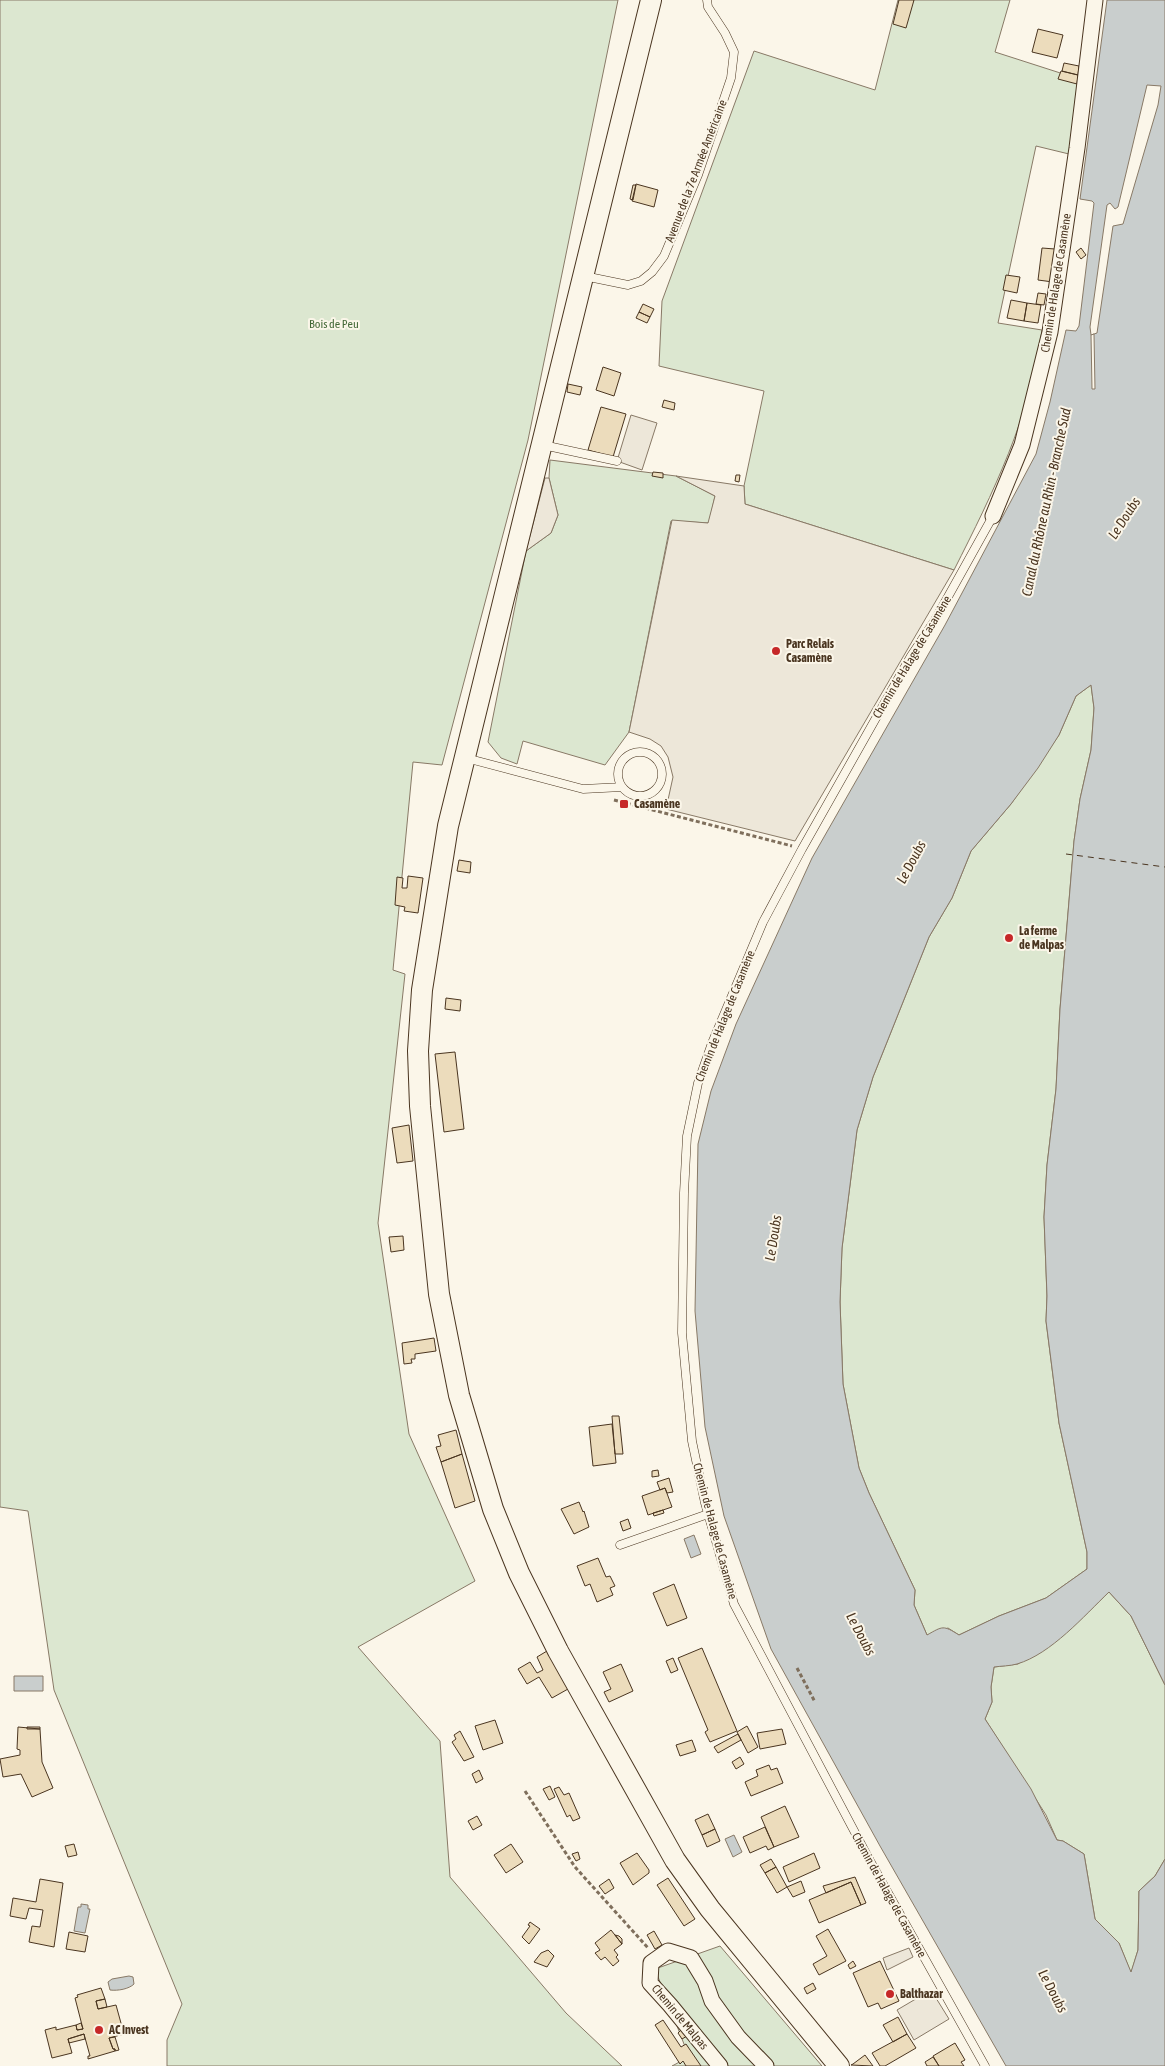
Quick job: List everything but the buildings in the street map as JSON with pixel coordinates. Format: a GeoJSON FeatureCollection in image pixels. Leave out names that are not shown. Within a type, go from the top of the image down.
{"type":"FeatureCollection","features":[{"type":"Feature","properties":{"kind":"main road"},"geometry":{"type":"LineString","coordinates":[[651,0],[541,445],[536,490],[464,757],[443,851],[422,990],[418,1051],[420,1106],[439,1294],[458,1395],[493,1509],[519,1573],[558,1651],[675,1860],[710,1909],[839,2066]]}},
{"type":"Feature","properties":{"kind":"street","name":"Chemin de Halage de Casamène"},"geometry":{"type":"LineString","coordinates":[[993,516],[1022,446],[1050,332],[1077,148],[1095,0]]}},
{"type":"Feature","properties":{"kind":"street"},"geometry":{"type":"LineString","coordinates":[[658,1958],[668,1951],[691,1958],[705,1981],[712,2001],[738,2037],[766,2066]]}},
{"type":"Feature","properties":{"kind":"street","name":"Chemin de Malpas"},"geometry":{"type":"LineString","coordinates":[[658,1958],[651,1963],[650,1983],[720,2066]]}},
{"type":"Feature","properties":{"kind":"lane","name":"Avenue de la 7e Armée Américaine"},"geometry":{"type":"LineString","coordinates":[[582,276],[628,285],[641,281],[652,272],[664,256],[698,175],[731,78],[734,52],[725,33],[708,7],[707,0]]}},
{"type":"Feature","properties":{"kind":"lane"},"geometry":{"type":"LineString","coordinates":[[541,445],[617,461]]}},
{"type":"Feature","properties":{"kind":"lane","name":"Chemin de Halage de Casamène"},"geometry":{"type":"LineString","coordinates":[[985,2066],[918,1949],[759,1655],[734,1604],[708,1514],[692,1440],[682,1333],[684,1193],[687,1136],[698,1083],[712,1043],[763,922],[911,656],[935,620],[993,516]]}},
{"type":"Feature","properties":{"kind":"lane"},"geometry":{"type":"LineString","coordinates":[[646,752],[652,755],[661,766],[663,773],[659,786],[648,795],[633,795],[620,783],[620,765],[631,754],[646,752]]}},
{"type":"Feature","properties":{"kind":"lane"},"geometry":{"type":"LineString","coordinates":[[464,757],[583,789],[620,783]]}},
{"type":"Feature","properties":{"kind":"lane"},"geometry":{"type":"LineString","coordinates":[[620,1545],[708,1514]]}},
{"type":"Feature","properties":{"kind":"path"},"geometry":{"type":"LineString","coordinates":[[583,789],[597,796],[802,849]]}},
{"type":"Feature","properties":{"kind":"path"},"geometry":{"type":"LineString","coordinates":[[797,1668],[815,1702]]}},
{"type":"Feature","properties":{"kind":"path"},"geometry":{"type":"LineString","coordinates":[[525,1791],[575,1867],[658,1958]]}},
{"type":"Feature","properties":{"kind":"green space","name":"Bois de Peu"},"geometry":{"type":"Polygon","coordinates":[[[0,0],[618,0],[528,440],[442,765],[413,762],[393,970],[405,974],[378,1223],[409,1434],[475,1581],[358,1647],[440,1741],[450,1877],[566,2013],[622,2066],[167,2066],[167,2040],[182,2004],[54,1690],[28,1511],[0,1507],[0,0]]]}},
{"type":"Feature","properties":{"kind":"green space"},"geometry":{"type":"Polygon","coordinates":[[[898,0],[1010,0],[995,52],[1079,79],[1069,154],[1036,146],[998,323],[1042,330],[1037,362],[1020,423],[983,512],[954,570],[745,504],[744,486],[764,391],[659,366],[662,301],[754,51],[875,90],[898,0]]]}},
{"type":"Feature","properties":{"kind":"green space"},"geometry":{"type":"Polygon","coordinates":[[[550,460],[676,476],[715,496],[709,523],[671,521],[629,732],[605,765],[523,741],[517,764],[501,758],[488,742],[526,551],[551,533],[558,515],[549,478],[550,460]]]}},
{"type":"Feature","properties":{"kind":"green space"},"geometry":{"type":"Polygon","coordinates":[[[1091,685],[1094,708],[1091,750],[1080,799],[1074,841],[1060,1009],[1056,1089],[1047,1165],[1044,1217],[1046,1321],[1059,1423],[1087,1552],[1087,1569],[1046,1598],[999,1616],[959,1635],[948,1628],[927,1635],[914,1605],[915,1590],[859,1468],[843,1384],[840,1302],[842,1248],[857,1130],[873,1077],[929,937],[952,898],[971,851],[1011,804],[1059,735],[1076,696],[1091,685]]]}},
{"type":"Feature","properties":{"kind":"green space"},"geometry":{"type":"Polygon","coordinates":[[[1109,1592],[1131,1616],[1165,1685],[1165,1859],[1155,1876],[1139,1891],[1138,1950],[1131,1973],[1119,1943],[1095,1919],[1084,1854],[1063,1841],[1057,1840],[1046,1815],[985,1719],[992,1702],[991,1687],[994,1667],[1018,1664],[1072,1627],[1109,1592]]]}},
{"type":"Feature","properties":{"kind":"green space"},"geometry":{"type":"Polygon","coordinates":[[[720,1946],[822,2066],[672,2066],[689,2057],[655,1969],[720,1946]]]}},
{"type":"Feature","properties":{"kind":"shaded area"},"geometry":{"type":"Polygon","coordinates":[[[631,415],[657,423],[642,470],[617,461],[631,415]]]}},
{"type":"Feature","properties":{"kind":"shaded area","name":"Parc Relais Casamène"},"geometry":{"type":"Polygon","coordinates":[[[676,476],[744,486],[745,504],[954,570],[795,841],[666,809],[673,777],[668,757],[661,746],[650,739],[629,732],[672,520],[708,523],[715,496],[676,476]]]}},
{"type":"Feature","properties":{"kind":"shaded area"},"geometry":{"type":"Polygon","coordinates":[[[545,478],[549,478],[558,515],[551,533],[526,551],[545,478]]]}},
{"type":"Feature","properties":{"kind":"shaded area"},"geometry":{"type":"Polygon","coordinates":[[[909,1948],[913,1957],[887,1970],[883,1958],[909,1948]]]}},
{"type":"Feature","properties":{"kind":"shaded area"},"geometry":{"type":"Polygon","coordinates":[[[931,1990],[949,2019],[914,2040],[897,2010],[931,1990]]]}},
{"type":"Feature","properties":{"kind":"water"},"geometry":{"type":"Polygon","coordinates":[[[1107,0],[1165,0],[1165,1685],[1131,1616],[1109,1592],[1078,1623],[1042,1652],[1017,1664],[994,1667],[991,1687],[992,1702],[985,1719],[1031,1789],[1057,1840],[1063,1841],[1084,1854],[1095,1919],[1119,1943],[1131,1972],[1138,1950],[1139,1891],[1155,1876],[1165,1859],[1165,2066],[1006,2066],[880,1846],[771,1649],[724,1516],[705,1427],[695,1311],[698,1144],[711,1091],[736,1024],[812,858],[945,625],[1036,454],[1066,330],[1076,331],[1079,326],[1094,203],[1080,199],[1107,0]],[[1147,85],[1118,207],[1115,209],[1110,203],[1107,205],[1090,327],[1091,335],[1097,333],[1113,226],[1123,224],[1158,105],[1161,86],[1147,85]],[[1091,685],[1076,696],[1059,735],[1038,768],[1011,804],[971,851],[952,898],[929,937],[873,1077],[857,1130],[842,1248],[840,1302],[843,1384],[859,1468],[915,1590],[914,1605],[927,1635],[936,1630],[946,1628],[959,1635],[999,1616],[1046,1598],[1087,1569],[1087,1552],[1059,1423],[1046,1321],[1044,1217],[1047,1165],[1056,1089],[1060,1009],[1074,841],[1080,799],[1091,750],[1094,708],[1091,685]]]}},
{"type":"Feature","properties":{"kind":"water"},"geometry":{"type":"Polygon","coordinates":[[[694,1535],[701,1554],[691,1558],[684,1539],[694,1535]]]}},
{"type":"Feature","properties":{"kind":"water"},"geometry":{"type":"Polygon","coordinates":[[[14,1676],[43,1676],[43,1691],[14,1691],[14,1676]]]}},
{"type":"Feature","properties":{"kind":"water"},"geometry":{"type":"Polygon","coordinates":[[[734,1835],[742,1852],[733,1857],[725,1839],[734,1835]]]}},
{"type":"Feature","properties":{"kind":"water"},"geometry":{"type":"Polygon","coordinates":[[[81,1904],[88,1905],[88,1909],[90,1909],[85,1933],[74,1931],[78,1907],[81,1907],[81,1904]]]}},
{"type":"Feature","properties":{"kind":"water"},"geometry":{"type":"Polygon","coordinates":[[[133,1977],[134,1984],[132,1986],[110,1990],[108,1982],[112,1979],[133,1977]]]}},
{"type":"Feature","properties":{"kind":"pier"},"geometry":{"type":"Polygon","coordinates":[[[1094,334],[1095,389],[1092,389],[1091,335],[1094,334]]]}},
{"type":"Feature","properties":{"kind":"ferry route"},"geometry":{"type":"LineString","coordinates":[[1066,854],[1165,867]]}},
{"type":"Feature","properties":{"kind":"place","name":"Parc Relais Casamène"},"geometry":{"type":"Point","coordinates":[776,651]}},
{"type":"Feature","properties":{"kind":"place","name":"Casamène"},"geometry":{"type":"Point","coordinates":[624,804]}},
{"type":"Feature","properties":{"kind":"place","name":"La ferme de Malpas"},"geometry":{"type":"Point","coordinates":[1009,938]}},
{"type":"Feature","properties":{"kind":"place","name":"Balthazar"},"geometry":{"type":"Point","coordinates":[890,1994]}},
{"type":"Feature","properties":{"kind":"place","name":"AC Invest"},"geometry":{"type":"Point","coordinates":[99,2030]}},
{"type":"Feature","properties":{"kind":"water label","name":"Canal du Rhône au Rhin - Branche Sud"},"geometry":{"type":"Point","coordinates":[1046,502]}},
{"type":"Feature","properties":{"kind":"water label","name":"Le Doubs"},"geometry":{"type":"Point","coordinates":[1124,518]}},
{"type":"Feature","properties":{"kind":"water label","name":"Le Doubs"},"geometry":{"type":"Point","coordinates":[911,862]}},
{"type":"Feature","properties":{"kind":"water label","name":"Le Doubs"},"geometry":{"type":"Point","coordinates":[773,1238]}},
{"type":"Feature","properties":{"kind":"water label","name":"Le Doubs"},"geometry":{"type":"Point","coordinates":[861,1634]}},
{"type":"Feature","properties":{"kind":"water label","name":"Le Doubs"},"geometry":{"type":"Point","coordinates":[1053,1991]}}]}
